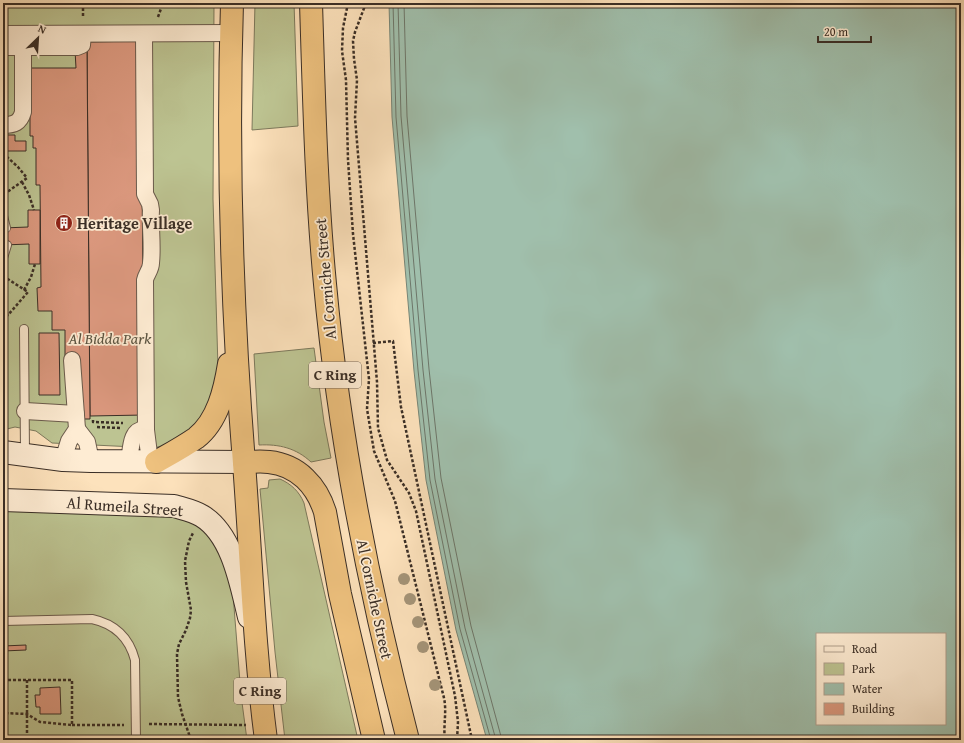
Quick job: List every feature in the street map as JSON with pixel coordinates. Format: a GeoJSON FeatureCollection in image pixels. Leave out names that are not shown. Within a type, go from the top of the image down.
{"type":"FeatureCollection","features":[{"type":"Feature","properties":{"kind":"highway","name":"C Ring"},"geometry":{"type":"LineString","coordinates":[[232,3],[232,203],[235,329],[255,642],[265,732]]}},
{"type":"Feature","properties":{"kind":"highway","name":"Al Corniche Street"},"geometry":{"type":"LineString","coordinates":[[311,3],[317,187],[334,369],[359,524],[388,663],[408,740]]}},
{"type":"Feature","properties":{"kind":"highway"},"geometry":{"type":"LineString","coordinates":[[145,462],[196,437],[203,431],[212,419],[227,381],[235,329]]}},
{"type":"Feature","properties":{"kind":"highway"},"geometry":{"type":"LineString","coordinates":[[244,462],[268,462],[291,468],[301,474],[309,482],[322,501],[343,609],[374,740]]}},
{"type":"Feature","properties":{"kind":"street"},"geometry":{"type":"LineString","coordinates":[[3,34],[23,40],[56,40],[83,34],[231,33]]}},
{"type":"Feature","properties":{"kind":"street"},"geometry":{"type":"LineString","coordinates":[[144,34],[145,194],[151,210],[152,256],[151,266],[145,280],[145,462]]}},
{"type":"Feature","properties":{"kind":"street"},"geometry":{"type":"LineString","coordinates":[[3,47],[23,40]]}},
{"type":"Feature","properties":{"kind":"street"},"geometry":{"type":"LineString","coordinates":[[3,125],[15,124],[22,117],[23,40]]}},
{"type":"Feature","properties":{"kind":"street"},"geometry":{"type":"LineString","coordinates":[[63,460],[76,423],[72,360]]}},
{"type":"Feature","properties":{"kind":"street"},"geometry":{"type":"LineString","coordinates":[[25,411],[76,423],[87,442],[91,462]]}},
{"type":"Feature","properties":{"kind":"street"},"geometry":{"type":"LineString","coordinates":[[10,452],[63,460],[91,462],[244,462]]}},
{"type":"Feature","properties":{"kind":"street","name":"Al Rumeila Street"},"geometry":{"type":"LineString","coordinates":[[3,500],[174,506],[188,510],[203,517],[212,524],[222,536],[231,555],[239,577],[255,642]]}},
{"type":"Feature","properties":{"kind":"lane"},"geometry":{"type":"LineString","coordinates":[[3,216],[6,228]]}},
{"type":"Feature","properties":{"kind":"lane"},"geometry":{"type":"LineString","coordinates":[[3,258],[7,245]]}},
{"type":"Feature","properties":{"kind":"lane"},"geometry":{"type":"LineString","coordinates":[[10,452],[25,411],[24,329]]}},
{"type":"Feature","properties":{"kind":"lane"},"geometry":{"type":"LineString","coordinates":[[3,621],[92,619],[103,621],[121,632],[130,645],[135,660],[136,740]]}},
{"type":"Feature","properties":{"kind":"path"},"geometry":{"type":"LineString","coordinates":[[348,3],[343,28],[342,51],[346,80],[348,160],[353,234],[369,379],[367,409],[376,459],[390,485],[395,501],[444,698],[446,711],[444,727],[445,740]]}},
{"type":"Feature","properties":{"kind":"path"},"geometry":{"type":"LineString","coordinates":[[366,3],[355,32],[353,50],[357,80],[356,127],[377,382],[377,419],[380,437],[388,460],[410,493],[416,511],[455,696],[458,722],[456,740]]}},
{"type":"Feature","properties":{"kind":"path"},"geometry":{"type":"LineString","coordinates":[[3,161],[6,157],[18,167],[27,178],[3,195]]}},
{"type":"Feature","properties":{"kind":"path"},"geometry":{"type":"LineString","coordinates":[[22,182],[29,195],[34,210]]}},
{"type":"Feature","properties":{"kind":"path"},"geometry":{"type":"LineString","coordinates":[[24,290],[31,277],[35,264]]}},
{"type":"Feature","properties":{"kind":"path"},"geometry":{"type":"LineString","coordinates":[[3,276],[28,292],[8,315],[3,309]]}},
{"type":"Feature","properties":{"kind":"path"},"geometry":{"type":"LineString","coordinates":[[373,343],[393,341],[404,422],[472,740]]}},
{"type":"Feature","properties":{"kind":"path"},"geometry":{"type":"LineString","coordinates":[[76,423],[122,428],[123,423],[93,422],[94,416]]}},
{"type":"Feature","properties":{"kind":"path"},"geometry":{"type":"LineString","coordinates":[[191,740],[178,697],[177,654],[179,644],[190,618],[191,610],[186,582],[185,561],[189,541],[194,530]]}},
{"type":"Feature","properties":{"kind":"path"},"geometry":{"type":"LineString","coordinates":[[6,740],[4,680],[72,680],[72,724]]}},
{"type":"Feature","properties":{"kind":"path"},"geometry":{"type":"LineString","coordinates":[[26,680],[27,740]]}},
{"type":"Feature","properties":{"kind":"path"},"geometry":{"type":"LineString","coordinates":[[4,713],[27,714],[40,722],[72,724],[185,724],[265,732]]}},
{"type":"Feature","properties":{"kind":"green space","name":"Al Bidda Park"},"geometry":{"type":"Polygon","coordinates":[[[3,3],[214,3],[213,199],[218,368],[205,420],[170,445],[160,447],[135,447],[52,443],[36,431],[15,427],[3,430],[3,3]]]}},
{"type":"Feature","properties":{"kind":"green space"},"geometry":{"type":"Polygon","coordinates":[[[255,3],[294,3],[298,126],[252,130],[255,3]]]}},
{"type":"Feature","properties":{"kind":"green space"},"geometry":{"type":"Polygon","coordinates":[[[314,348],[324,422],[331,458],[311,462],[299,453],[287,448],[273,445],[259,445],[254,354],[314,348]]]}},
{"type":"Feature","properties":{"kind":"green space"},"geometry":{"type":"Polygon","coordinates":[[[280,479],[294,488],[304,503],[358,740],[285,740],[275,652],[260,489],[268,488],[269,480],[280,479]]]}},
{"type":"Feature","properties":{"kind":"green space"},"geometry":{"type":"Polygon","coordinates":[[[3,506],[157,512],[205,526],[231,569],[241,695],[247,740],[3,740],[3,506]]]}},
{"type":"Feature","properties":{"kind":"water"},"geometry":{"type":"Polygon","coordinates":[[[389,3],[961,3],[961,740],[487,740],[456,630],[426,480],[414,371],[392,117],[389,3]]]}},
{"type":"Feature","properties":{"kind":"building"},"geometry":{"type":"Polygon","coordinates":[[[141,41],[144,415],[90,416],[87,42],[141,41]]]}},
{"type":"Feature","properties":{"kind":"building","name":"Heritage Village"},"geometry":{"type":"Polygon","coordinates":[[[75,50],[87,50],[90,419],[79,419],[65,358],[65,330],[52,330],[52,311],[38,311],[37,288],[41,287],[40,185],[36,185],[36,148],[33,148],[33,136],[30,136],[30,68],[76,68],[75,50]]]}},
{"type":"Feature","properties":{"kind":"building"},"geometry":{"type":"Polygon","coordinates":[[[4,135],[15,135],[15,141],[26,141],[26,151],[5,151],[4,135]]]}},
{"type":"Feature","properties":{"kind":"building"},"geometry":{"type":"Polygon","coordinates":[[[28,210],[40,210],[40,264],[29,264],[29,244],[3,245],[3,228],[28,227],[28,210]]]}},
{"type":"Feature","properties":{"kind":"building"},"geometry":{"type":"Polygon","coordinates":[[[39,333],[59,333],[60,395],[39,395],[39,333]]]}},
{"type":"Feature","properties":{"kind":"building"},"geometry":{"type":"Polygon","coordinates":[[[26,645],[26,650],[3,651],[3,646],[26,645]]]}},
{"type":"Feature","properties":{"kind":"building"},"geometry":{"type":"Polygon","coordinates":[[[60,687],[61,714],[40,714],[40,707],[36,707],[35,695],[40,695],[40,688],[60,687]]]}},
{"type":"Feature","properties":{"kind":"place","name":"Heritage Village"},"geometry":{"type":"Point","coordinates":[64,223]}}]}
